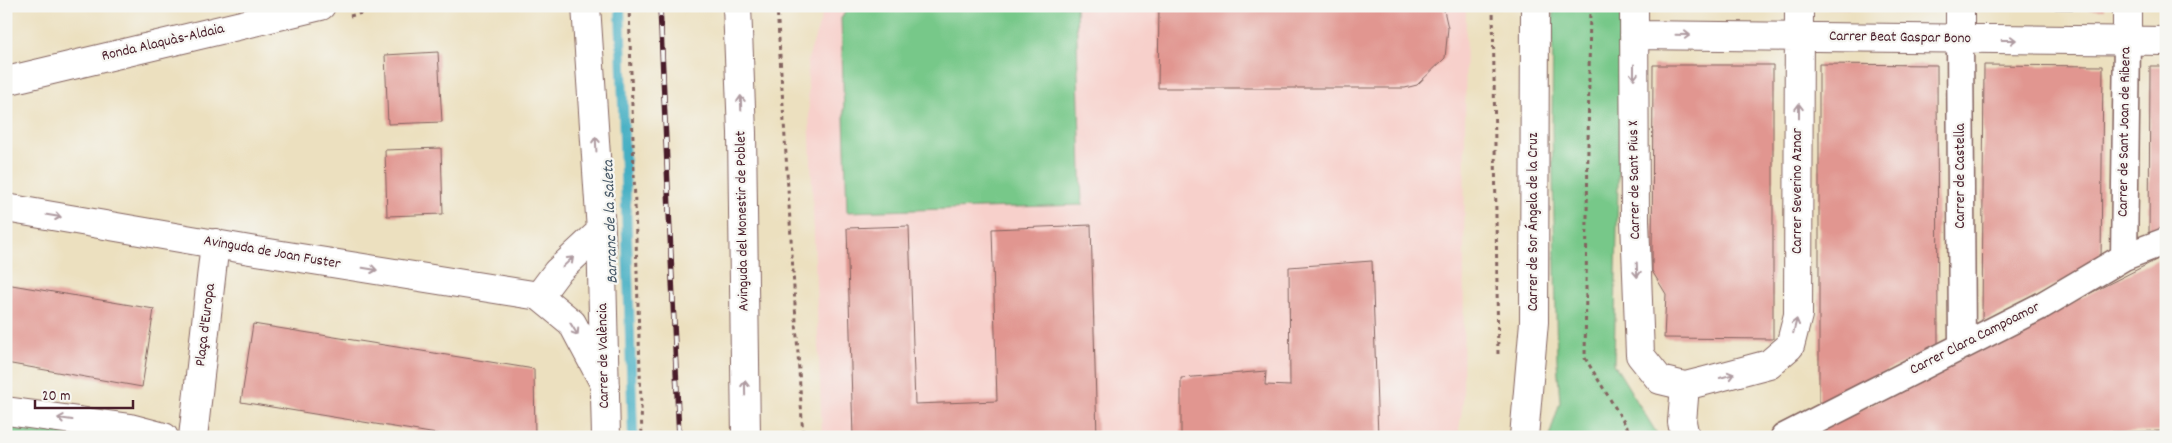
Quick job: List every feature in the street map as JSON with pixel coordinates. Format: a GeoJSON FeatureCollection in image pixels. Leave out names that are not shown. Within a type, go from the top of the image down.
{"type":"FeatureCollection","features":[{"type":"Feature","properties":{"kind":"street","name":"Ronda Alaquàs-Aldaia"},"geometry":{"type":"LineString","coordinates":[[6,81],[321,6]]}},
{"type":"Feature","properties":{"kind":"street","name":"Carrer de València"},"geometry":{"type":"LineString","coordinates":[[586,6],[588,9],[601,231],[606,437]]}},
{"type":"Feature","properties":{"kind":"street","name":"Avinguda del Monestir de Poblet"},"geometry":{"type":"LineString","coordinates":[[737,6],[742,133],[746,437]]}},
{"type":"Feature","properties":{"kind":"street","name":"Carrer de Sor Ángela de la Cruz"},"geometry":{"type":"LineString","coordinates":[[1524,437],[1534,322],[1535,6]]}},
{"type":"Feature","properties":{"kind":"street","name":"Carrer de Sant Pius X"},"geometry":{"type":"LineString","coordinates":[[1634,6],[1635,220],[1640,355],[1660,380],[1685,386]]}},
{"type":"Feature","properties":{"kind":"street","name":"Carrer Severino Aznar"},"geometry":{"type":"LineString","coordinates":[[1685,386],[1769,364],[1790,346],[1798,315],[1799,6]]}},
{"type":"Feature","properties":{"kind":"street","name":"Carrer de Castella"},"geometry":{"type":"LineString","coordinates":[[1960,6],[1962,346]]}},
{"type":"Feature","properties":{"kind":"street","name":"Carrer de Sant Joan de Ribera"},"geometry":{"type":"LineString","coordinates":[[2124,257],[2127,6]]}},
{"type":"Feature","properties":{"kind":"street","name":"Carrer Beat Gaspar Bono"},"geometry":{"type":"LineString","coordinates":[[1634,34],[2166,41]]}},
{"type":"Feature","properties":{"kind":"street","name":"Avinguda de Joan Fuster"},"geometry":{"type":"LineString","coordinates":[[6,208],[539,296],[572,323],[605,385]]}},
{"type":"Feature","properties":{"kind":"street"},"geometry":{"type":"LineString","coordinates":[[539,296],[557,272],[601,231]]}},
{"type":"Feature","properties":{"kind":"street","name":"Carrer Clara Campoamor"},"geometry":{"type":"LineString","coordinates":[[1784,437],[2041,306],[2124,257],[2166,240]]}},
{"type":"Feature","properties":{"kind":"street","name":"Plaça d'Europa"},"geometry":{"type":"LineString","coordinates":[[193,437],[215,243]]}},
{"type":"Feature","properties":{"kind":"street"},"geometry":{"type":"LineString","coordinates":[[1684,437],[1682,422],[1685,386]]}},
{"type":"Feature","properties":{"kind":"street"},"geometry":{"type":"LineString","coordinates":[[6,411],[130,428],[164,437]]}},
{"type":"Feature","properties":{"kind":"path"},"geometry":{"type":"LineString","coordinates":[[629,6],[642,437]]}},
{"type":"Feature","properties":{"kind":"path"},"geometry":{"type":"LineString","coordinates":[[777,6],[802,437]]}},
{"type":"Feature","properties":{"kind":"path"},"geometry":{"type":"LineString","coordinates":[[1493,6],[1498,360]]}},
{"type":"Feature","properties":{"kind":"path"},"geometry":{"type":"LineString","coordinates":[[1590,6],[1585,358],[1633,437]]}},
{"type":"Feature","properties":{"kind":"shaded area"},"geometry":{"type":"Polygon","coordinates":[[[825,6],[1466,6],[1463,403],[1458,437],[822,437],[807,62],[825,6]]]}},
{"type":"Feature","properties":{"kind":"green space"},"geometry":{"type":"Polygon","coordinates":[[[850,6],[1076,6],[1082,205],[847,212],[841,18],[850,6]]]}},
{"type":"Feature","properties":{"kind":"green space"},"geometry":{"type":"Polygon","coordinates":[[[1553,6],[1622,6],[1614,364],[1659,437],[1549,437],[1560,402],[1557,361],[1552,130],[1553,6]]]}},
{"type":"Feature","properties":{"kind":"green space"},"geometry":{"type":"Polygon","coordinates":[[[6,421],[101,437],[6,437],[6,421]]]}},
{"type":"Feature","properties":{"kind":"building"},"geometry":{"type":"Polygon","coordinates":[[[1159,6],[1443,6],[1448,28],[1445,58],[1417,85],[1405,88],[1158,88],[1159,6]]]}},
{"type":"Feature","properties":{"kind":"building"},"geometry":{"type":"Polygon","coordinates":[[[1709,6],[1773,6],[1773,9],[1709,8],[1709,6]]]}},
{"type":"Feature","properties":{"kind":"building"},"geometry":{"type":"Polygon","coordinates":[[[1821,6],[1938,6],[1938,9],[1821,8],[1821,6]]]}},
{"type":"Feature","properties":{"kind":"building"},"geometry":{"type":"Polygon","coordinates":[[[1986,6],[2104,6],[2104,10],[1986,8],[1986,6]]]}},
{"type":"Feature","properties":{"kind":"building"},"geometry":{"type":"Polygon","coordinates":[[[438,52],[442,122],[388,124],[385,55],[438,52]]]}},
{"type":"Feature","properties":{"kind":"building"},"geometry":{"type":"Polygon","coordinates":[[[1819,64],[1937,65],[1938,345],[1819,405],[1819,64]]]}},
{"type":"Feature","properties":{"kind":"building"},"geometry":{"type":"Polygon","coordinates":[[[1653,65],[1773,65],[1773,339],[1664,338],[1666,294],[1652,271],[1653,65]]]}},
{"type":"Feature","properties":{"kind":"building"},"geometry":{"type":"Polygon","coordinates":[[[1984,65],[2103,66],[2101,262],[1982,322],[1984,65]]]}},
{"type":"Feature","properties":{"kind":"building"},"geometry":{"type":"Polygon","coordinates":[[[2150,66],[2166,66],[2166,226],[2149,234],[2150,66]]]}},
{"type":"Feature","properties":{"kind":"building"},"geometry":{"type":"Polygon","coordinates":[[[441,148],[443,214],[387,216],[385,150],[441,148]]]}},
{"type":"Feature","properties":{"kind":"building"},"geometry":{"type":"Polygon","coordinates":[[[1091,225],[1097,437],[853,437],[847,228],[909,226],[915,404],[997,401],[992,229],[1091,225]]]}},
{"type":"Feature","properties":{"kind":"building"},"geometry":{"type":"Polygon","coordinates":[[[2166,255],[2166,437],[2163,437],[2164,431],[2108,432],[2109,437],[1806,437],[2166,255]]]}},
{"type":"Feature","properties":{"kind":"building"},"geometry":{"type":"Polygon","coordinates":[[[1372,261],[1378,437],[1181,437],[1181,378],[1266,371],[1265,385],[1290,386],[1289,267],[1372,261]]]}},
{"type":"Feature","properties":{"kind":"building"},"geometry":{"type":"Polygon","coordinates":[[[6,284],[154,309],[142,387],[6,363],[6,284]]]}},
{"type":"Feature","properties":{"kind":"building"},"geometry":{"type":"Polygon","coordinates":[[[253,324],[534,369],[535,437],[455,437],[241,402],[253,324]]]}},
{"type":"Feature","properties":{"kind":"waterway","name":"Barranc de la Saleta"},"geometry":{"type":"LineString","coordinates":[[620,6],[633,437]]}},
{"type":"Feature","properties":{"kind":"railway"},"geometry":{"type":"LineString","coordinates":[[660,6],[679,437]]}}]}
